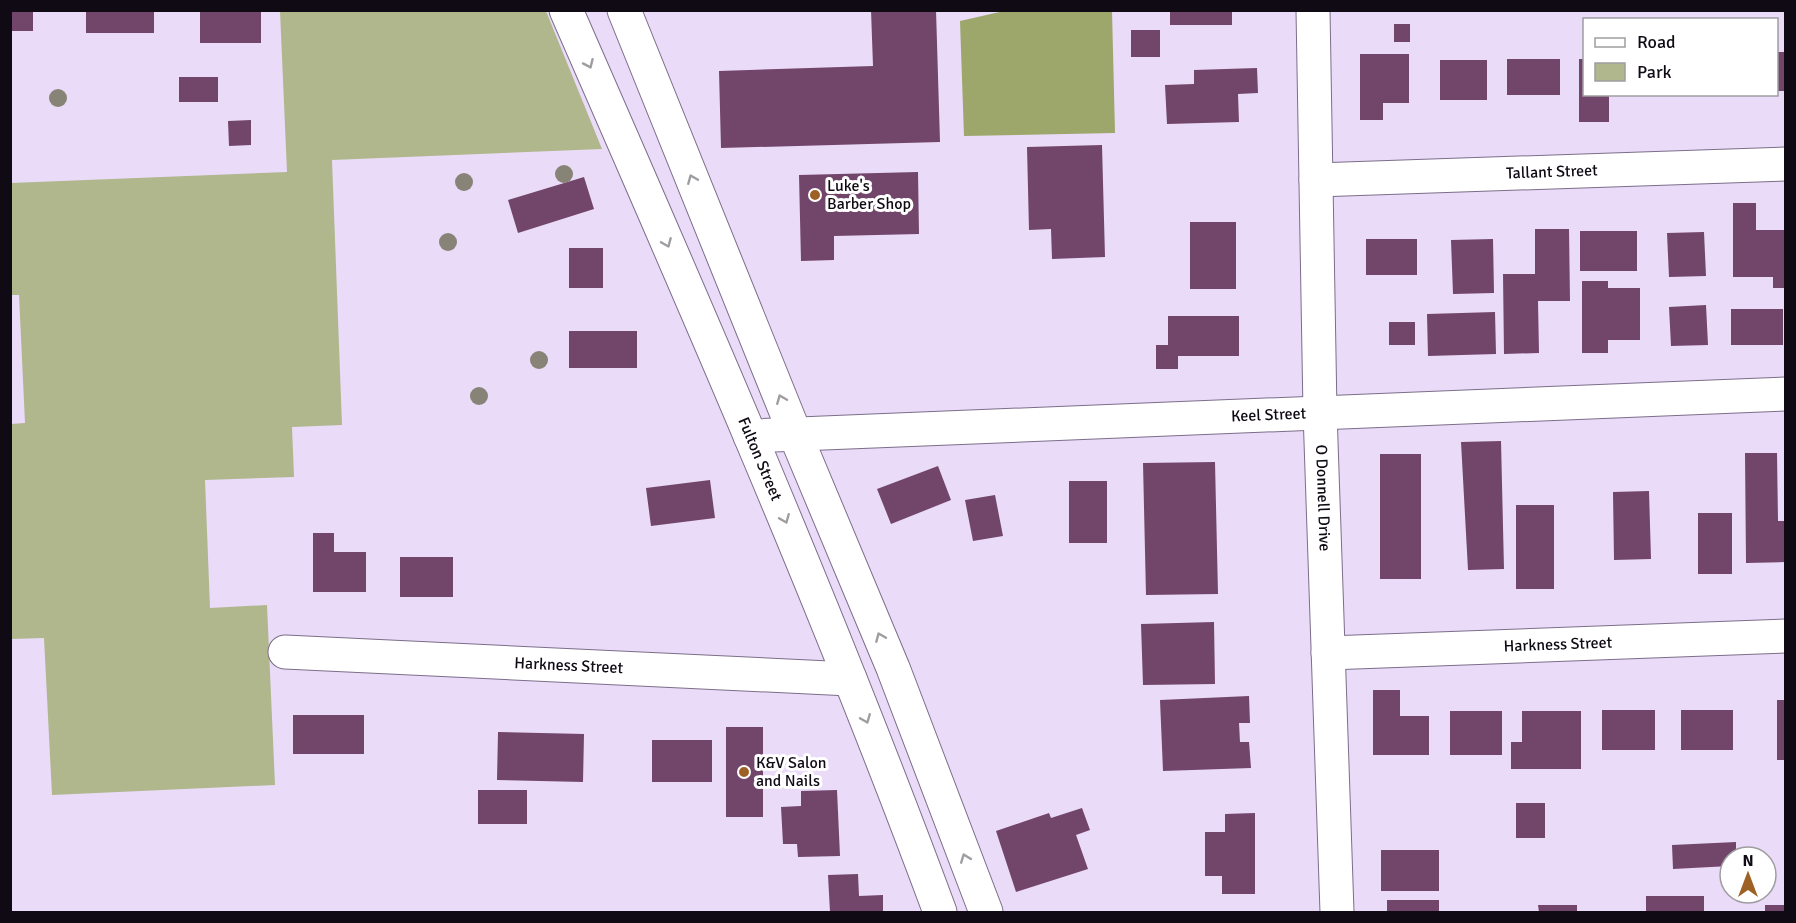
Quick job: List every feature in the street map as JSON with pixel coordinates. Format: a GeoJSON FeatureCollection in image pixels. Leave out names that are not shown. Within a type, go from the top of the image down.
{"type":"FeatureCollection","features":[{"type":"Feature","properties":{"kind":"street","name":"Fulton Street"},"geometry":{"type":"LineString","coordinates":[[566,10],[750,435],[850,680],[940,912]]}},
{"type":"Feature","properties":{"kind":"street"},"geometry":{"type":"LineString","coordinates":[[624,10],[795,434],[893,669],[986,912]]}},
{"type":"Feature","properties":{"kind":"street","name":"O Donnell Drive"},"geometry":{"type":"LineString","coordinates":[[1312,10],[1320,412],[1337,912]]}},
{"type":"Feature","properties":{"kind":"street","name":"Tallant Street"},"geometry":{"type":"LineString","coordinates":[[1316,180],[1785,164]]}},
{"type":"Feature","properties":{"kind":"street","name":"Keel Street"},"geometry":{"type":"LineString","coordinates":[[750,435],[1785,394]]}},
{"type":"Feature","properties":{"kind":"street","name":"Harkness Street"},"geometry":{"type":"LineString","coordinates":[[1328,652],[1785,636]]}},
{"type":"Feature","properties":{"kind":"street","name":"Harkness Street"},"geometry":{"type":"LineString","coordinates":[[285,652],[850,680]]}},
{"type":"Feature","properties":{"kind":"green space"},"geometry":{"type":"Polygon","coordinates":[[[280,11],[546,11],[602,149],[332,160],[342,425],[292,427],[294,477],[205,480],[210,608],[267,605],[275,785],[52,795],[44,638],[11,639],[10,424],[25,423],[19,295],[11,295],[11,183],[287,172],[280,11]]]}},
{"type":"Feature","properties":{"kind":"green space"},"geometry":{"type":"Polygon","coordinates":[[[1004,11],[1112,11],[1115,133],[964,136],[960,21],[1004,11]]]}},
{"type":"Feature","properties":{"kind":"building"},"geometry":{"type":"Polygon","coordinates":[[[10,10],[33,10],[33,31],[10,31],[10,10]]]}},
{"type":"Feature","properties":{"kind":"building"},"geometry":{"type":"Polygon","coordinates":[[[86,10],[154,10],[154,33],[86,33],[86,10]]]}},
{"type":"Feature","properties":{"kind":"building"},"geometry":{"type":"Polygon","coordinates":[[[200,10],[261,10],[261,43],[200,43],[200,10]]]}},
{"type":"Feature","properties":{"kind":"building"},"geometry":{"type":"Polygon","coordinates":[[[871,10],[936,10],[940,142],[721,148],[719,71],[873,66],[871,10]]]}},
{"type":"Feature","properties":{"kind":"building"},"geometry":{"type":"Polygon","coordinates":[[[1170,10],[1232,10],[1232,25],[1170,25],[1170,10]]]}},
{"type":"Feature","properties":{"kind":"building"},"geometry":{"type":"Polygon","coordinates":[[[1394,24],[1410,24],[1410,42],[1394,42],[1394,24]]]}},
{"type":"Feature","properties":{"kind":"building"},"geometry":{"type":"Polygon","coordinates":[[[1131,30],[1160,30],[1160,57],[1131,57],[1131,30]]]}},
{"type":"Feature","properties":{"kind":"building"},"geometry":{"type":"Polygon","coordinates":[[[1778,52],[1786,52],[1786,91],[1778,91],[1778,52]]]}},
{"type":"Feature","properties":{"kind":"building"},"geometry":{"type":"Polygon","coordinates":[[[1360,54],[1409,54],[1409,103],[1383,103],[1383,120],[1360,120],[1360,54]]]}},
{"type":"Feature","properties":{"kind":"building"},"geometry":{"type":"Polygon","coordinates":[[[1507,59],[1560,59],[1560,95],[1507,95],[1507,59]]]}},
{"type":"Feature","properties":{"kind":"building"},"geometry":{"type":"Polygon","coordinates":[[[1579,59],[1583,59],[1583,96],[1609,96],[1609,122],[1579,122],[1579,59]]]}},
{"type":"Feature","properties":{"kind":"building"},"geometry":{"type":"Polygon","coordinates":[[[1440,60],[1487,60],[1487,100],[1440,100],[1440,60]]]}},
{"type":"Feature","properties":{"kind":"building"},"geometry":{"type":"Polygon","coordinates":[[[1257,68],[1258,93],[1238,94],[1239,122],[1167,124],[1165,85],[1194,84],[1194,70],[1257,68]]]}},
{"type":"Feature","properties":{"kind":"building"},"geometry":{"type":"Polygon","coordinates":[[[179,77],[218,77],[218,102],[179,102],[179,77]]]}},
{"type":"Feature","properties":{"kind":"building"},"geometry":{"type":"Polygon","coordinates":[[[251,120],[251,145],[229,146],[228,121],[251,120]]]}},
{"type":"Feature","properties":{"kind":"building"},"geometry":{"type":"Polygon","coordinates":[[[1102,145],[1105,257],[1052,259],[1051,229],[1029,230],[1027,147],[1102,145]]]}},
{"type":"Feature","properties":{"kind":"building"},"geometry":{"type":"Polygon","coordinates":[[[918,172],[919,234],[834,236],[834,260],[801,261],[799,175],[918,172]]]}},
{"type":"Feature","properties":{"kind":"building"},"geometry":{"type":"Polygon","coordinates":[[[584,177],[594,209],[518,233],[508,200],[584,177]]]}},
{"type":"Feature","properties":{"kind":"building"},"geometry":{"type":"Polygon","coordinates":[[[1733,203],[1756,203],[1756,230],[1786,230],[1786,288],[1773,288],[1773,277],[1733,277],[1733,203]]]}},
{"type":"Feature","properties":{"kind":"building"},"geometry":{"type":"Polygon","coordinates":[[[1190,222],[1236,222],[1236,289],[1190,289],[1190,222]]]}},
{"type":"Feature","properties":{"kind":"building"},"geometry":{"type":"Polygon","coordinates":[[[1535,229],[1569,229],[1570,301],[1538,301],[1539,353],[1504,354],[1503,274],[1535,274],[1535,229]]]}},
{"type":"Feature","properties":{"kind":"building"},"geometry":{"type":"Polygon","coordinates":[[[1580,231],[1637,231],[1637,271],[1580,271],[1580,231]]]}},
{"type":"Feature","properties":{"kind":"building"},"geometry":{"type":"Polygon","coordinates":[[[1704,232],[1706,276],[1669,277],[1667,233],[1704,232]]]}},
{"type":"Feature","properties":{"kind":"building"},"geometry":{"type":"Polygon","coordinates":[[[1366,239],[1417,239],[1417,275],[1366,275],[1366,239]]]}},
{"type":"Feature","properties":{"kind":"building"},"geometry":{"type":"Polygon","coordinates":[[[1493,239],[1494,293],[1453,294],[1451,240],[1493,239]]]}},
{"type":"Feature","properties":{"kind":"building"},"geometry":{"type":"Polygon","coordinates":[[[569,248],[603,248],[603,288],[569,288],[569,248]]]}},
{"type":"Feature","properties":{"kind":"building"},"geometry":{"type":"Polygon","coordinates":[[[1582,281],[1608,281],[1608,288],[1640,288],[1640,340],[1608,340],[1608,353],[1582,353],[1582,281]]]}},
{"type":"Feature","properties":{"kind":"building"},"geometry":{"type":"Polygon","coordinates":[[[1706,305],[1708,345],[1671,346],[1669,307],[1706,305]]]}},
{"type":"Feature","properties":{"kind":"building"},"geometry":{"type":"Polygon","coordinates":[[[1731,309],[1783,309],[1783,345],[1731,345],[1731,309]]]}},
{"type":"Feature","properties":{"kind":"building"},"geometry":{"type":"Polygon","coordinates":[[[1495,312],[1496,354],[1428,356],[1427,314],[1495,312]]]}},
{"type":"Feature","properties":{"kind":"building"},"geometry":{"type":"Polygon","coordinates":[[[1168,316],[1239,316],[1239,356],[1178,356],[1178,369],[1156,369],[1156,345],[1168,345],[1168,316]]]}},
{"type":"Feature","properties":{"kind":"building"},"geometry":{"type":"Polygon","coordinates":[[[1389,322],[1415,322],[1415,345],[1389,345],[1389,322]]]}},
{"type":"Feature","properties":{"kind":"building"},"geometry":{"type":"Polygon","coordinates":[[[569,331],[637,331],[637,368],[569,368],[569,331]]]}},
{"type":"Feature","properties":{"kind":"building"},"geometry":{"type":"Polygon","coordinates":[[[1501,441],[1504,569],[1468,570],[1461,442],[1501,441]]]}},
{"type":"Feature","properties":{"kind":"building"},"geometry":{"type":"Polygon","coordinates":[[[1745,453],[1777,453],[1778,521],[1786,521],[1786,562],[1746,563],[1745,453]]]}},
{"type":"Feature","properties":{"kind":"building"},"geometry":{"type":"Polygon","coordinates":[[[1380,454],[1421,454],[1421,579],[1380,579],[1380,454]]]}},
{"type":"Feature","properties":{"kind":"building"},"geometry":{"type":"Polygon","coordinates":[[[1215,462],[1218,594],[1146,595],[1143,463],[1215,462]]]}},
{"type":"Feature","properties":{"kind":"building"},"geometry":{"type":"Polygon","coordinates":[[[938,466],[951,500],[891,524],[877,489],[938,466]]]}},
{"type":"Feature","properties":{"kind":"building"},"geometry":{"type":"Polygon","coordinates":[[[710,480],[715,518],[651,526],[646,488],[710,480]]]}},
{"type":"Feature","properties":{"kind":"building"},"geometry":{"type":"Polygon","coordinates":[[[1069,481],[1107,481],[1107,543],[1069,543],[1069,481]]]}},
{"type":"Feature","properties":{"kind":"building"},"geometry":{"type":"Polygon","coordinates":[[[1649,491],[1651,559],[1614,560],[1613,492],[1649,491]]]}},
{"type":"Feature","properties":{"kind":"building"},"geometry":{"type":"Polygon","coordinates":[[[995,495],[1003,536],[973,541],[965,500],[995,495]]]}},
{"type":"Feature","properties":{"kind":"building"},"geometry":{"type":"Polygon","coordinates":[[[1516,505],[1554,505],[1554,589],[1516,589],[1516,505]]]}},
{"type":"Feature","properties":{"kind":"building"},"geometry":{"type":"Polygon","coordinates":[[[1698,513],[1732,513],[1732,574],[1698,574],[1698,513]]]}},
{"type":"Feature","properties":{"kind":"building"},"geometry":{"type":"Polygon","coordinates":[[[313,533],[334,533],[334,552],[366,552],[366,592],[313,592],[313,533]]]}},
{"type":"Feature","properties":{"kind":"building"},"geometry":{"type":"Polygon","coordinates":[[[400,557],[453,557],[453,597],[400,597],[400,557]]]}},
{"type":"Feature","properties":{"kind":"building"},"geometry":{"type":"Polygon","coordinates":[[[1214,622],[1215,684],[1143,685],[1141,624],[1214,622]]]}},
{"type":"Feature","properties":{"kind":"building"},"geometry":{"type":"Polygon","coordinates":[[[1373,690],[1400,690],[1400,716],[1429,716],[1429,755],[1373,755],[1373,690]]]}},
{"type":"Feature","properties":{"kind":"building"},"geometry":{"type":"Polygon","coordinates":[[[1249,696],[1250,723],[1239,723],[1240,742],[1249,742],[1251,768],[1163,771],[1160,700],[1249,696]]]}},
{"type":"Feature","properties":{"kind":"building"},"geometry":{"type":"Polygon","coordinates":[[[1777,700],[1786,700],[1786,760],[1777,760],[1777,700]]]}},
{"type":"Feature","properties":{"kind":"building"},"geometry":{"type":"Polygon","coordinates":[[[1602,710],[1655,710],[1655,750],[1602,750],[1602,710]]]}},
{"type":"Feature","properties":{"kind":"building"},"geometry":{"type":"Polygon","coordinates":[[[1681,710],[1733,710],[1733,750],[1681,750],[1681,710]]]}},
{"type":"Feature","properties":{"kind":"building"},"geometry":{"type":"Polygon","coordinates":[[[1450,711],[1502,711],[1502,755],[1450,755],[1450,711]]]}},
{"type":"Feature","properties":{"kind":"building"},"geometry":{"type":"Polygon","coordinates":[[[1522,711],[1581,711],[1581,769],[1511,769],[1511,742],[1522,742],[1522,711]]]}},
{"type":"Feature","properties":{"kind":"building"},"geometry":{"type":"Polygon","coordinates":[[[293,715],[364,715],[364,754],[293,754],[293,715]]]}},
{"type":"Feature","properties":{"kind":"building","name":"K&V Salon and Nails"},"geometry":{"type":"Polygon","coordinates":[[[726,727],[763,727],[763,817],[726,817],[726,727]]]}},
{"type":"Feature","properties":{"kind":"building"},"geometry":{"type":"Polygon","coordinates":[[[498,732],[584,734],[583,782],[497,780],[498,732]]]}},
{"type":"Feature","properties":{"kind":"building"},"geometry":{"type":"Polygon","coordinates":[[[652,740],[712,740],[712,782],[652,782],[652,740]]]}},
{"type":"Feature","properties":{"kind":"building"},"geometry":{"type":"Polygon","coordinates":[[[478,790],[527,790],[527,824],[478,824],[478,790]]]}},
{"type":"Feature","properties":{"kind":"building"},"geometry":{"type":"Polygon","coordinates":[[[837,790],[840,856],[798,857],[797,844],[783,844],[781,807],[801,806],[801,791],[837,790]]]}},
{"type":"Feature","properties":{"kind":"building"},"geometry":{"type":"Polygon","coordinates":[[[1516,803],[1545,803],[1545,838],[1516,838],[1516,803]]]}},
{"type":"Feature","properties":{"kind":"building"},"geometry":{"type":"Polygon","coordinates":[[[1082,808],[1090,830],[1076,835],[1088,869],[1016,892],[996,831],[1049,813],[1051,818],[1082,808]]]}},
{"type":"Feature","properties":{"kind":"building"},"geometry":{"type":"Polygon","coordinates":[[[1255,813],[1255,894],[1222,894],[1222,876],[1205,876],[1205,832],[1225,832],[1225,814],[1255,813]]]}},
{"type":"Feature","properties":{"kind":"building"},"geometry":{"type":"Polygon","coordinates":[[[1736,842],[1736,845],[1718,845],[1718,867],[1673,869],[1672,845],[1736,842]]]}},
{"type":"Feature","properties":{"kind":"building"},"geometry":{"type":"Polygon","coordinates":[[[1381,850],[1439,850],[1439,891],[1381,891],[1381,850]]]}},
{"type":"Feature","properties":{"kind":"building"},"geometry":{"type":"Polygon","coordinates":[[[858,874],[859,896],[883,895],[883,912],[830,912],[828,875],[858,874]]]}},
{"type":"Feature","properties":{"kind":"building"},"geometry":{"type":"Polygon","coordinates":[[[1646,896],[1704,896],[1704,912],[1646,912],[1646,896]]]}},
{"type":"Feature","properties":{"kind":"building"},"geometry":{"type":"Polygon","coordinates":[[[1387,900],[1439,900],[1439,912],[1387,912],[1387,900]]]}},
{"type":"Feature","properties":{"kind":"building"},"geometry":{"type":"Polygon","coordinates":[[[1538,905],[1577,905],[1577,912],[1539,912],[1538,905]]]}},
{"type":"Feature","properties":{"kind":"building"},"geometry":{"type":"Polygon","coordinates":[[[1765,905],[1786,905],[1786,912],[1765,912],[1765,905]]]}},
{"type":"Feature","properties":{"kind":"place","name":"Luke's Barber Shop"},"geometry":{"type":"Point","coordinates":[815,195]}},
{"type":"Feature","properties":{"kind":"place","name":"K&V Salon and Nails"},"geometry":{"type":"Point","coordinates":[744,772]}}]}
